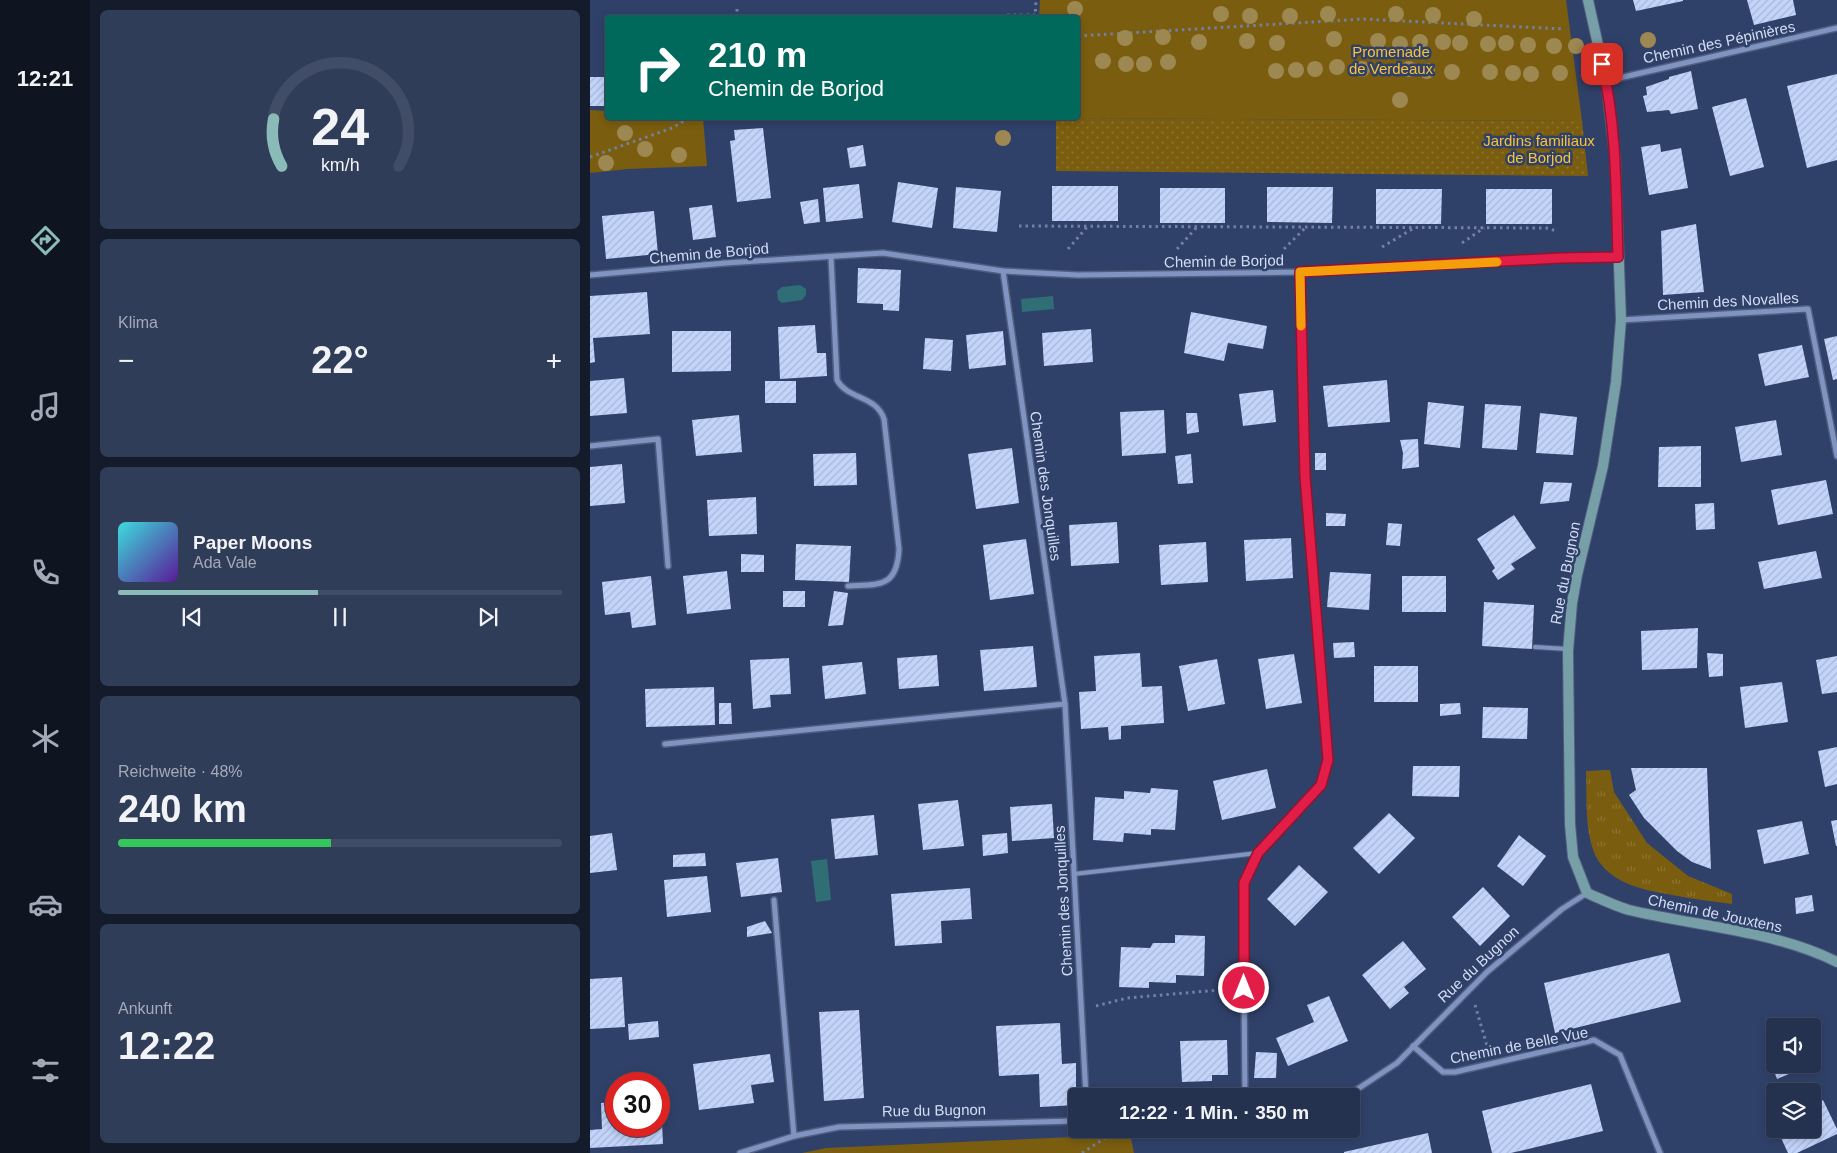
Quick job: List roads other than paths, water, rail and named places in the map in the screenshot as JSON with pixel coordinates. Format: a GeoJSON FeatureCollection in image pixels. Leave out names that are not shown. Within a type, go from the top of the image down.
{"type":"FeatureCollection","features":[{"type":"Feature","properties":{"kind":"street","name":"Rue du Bugnon"},"geometry":{"type":"LineString","coordinates":[[1359,1088],[1397,1063],[1487,972],[1562,909],[1587,893],[1573,857],[1570,824],[1568,649],[1577,575],[1605,457],[1616,382],[1621,320],[1615,156],[1606,81],[1588,0]]}},
{"type":"Feature","properties":{"kind":"street","name":"Chemin des Pépinières"},"geometry":{"type":"LineString","coordinates":[[1606,81],[1837,28]]}},
{"type":"Feature","properties":{"kind":"street","name":"Chemin de Borjod"},"geometry":{"type":"LineString","coordinates":[[590,275],[726,263],[882,254],[1002,271],[1078,275],[1300,272],[1560,258],[1618,257]]}},
{"type":"Feature","properties":{"kind":"street"},"geometry":{"type":"LineString","coordinates":[[830,256],[836,380],[840,387],[874,404],[881,410],[884,419],[899,549],[898,562],[888,580],[882,584],[848,586]]}},
{"type":"Feature","properties":{"kind":"street","name":"Chemin des Jonquilles"},"geometry":{"type":"LineString","coordinates":[[1002,271],[1065,704],[1086,1088]]}},
{"type":"Feature","properties":{"kind":"street"},"geometry":{"type":"LineString","coordinates":[[1244,1088],[1244,883],[1258,853],[1321,785],[1328,760],[1305,476],[1300,272]]}},
{"type":"Feature","properties":{"kind":"street","name":"Chemin des Novalles"},"geometry":{"type":"LineString","coordinates":[[1621,320],[1808,309],[1837,456]]}},
{"type":"Feature","properties":{"kind":"street"},"geometry":{"type":"LineString","coordinates":[[590,446],[658,439],[668,566]]}},
{"type":"Feature","properties":{"kind":"street"},"geometry":{"type":"LineString","coordinates":[[665,744],[1065,704]]}},
{"type":"Feature","properties":{"kind":"street","name":"Chemin de Jouxtens"},"geometry":{"type":"LineString","coordinates":[[1587,893],[1627,909],[1755,935],[1795,946],[1837,962]]}},
{"type":"Feature","properties":{"kind":"street"},"geometry":{"type":"LineString","coordinates":[[774,900],[794,1136]]}},
{"type":"Feature","properties":{"kind":"street","name":"Chemin de Belle Vue"},"geometry":{"type":"LineString","coordinates":[[1413,1046],[1443,1072],[1455,1072],[1594,1040],[1620,1055],[1660,1153]]}},
{"type":"Feature","properties":{"kind":"street","name":"Rue du Bugnon"},"geometry":{"type":"LineString","coordinates":[[740,1153],[794,1136],[838,1127],[1068,1122]]}},
{"type":"Feature","properties":{"kind":"lane"},"geometry":{"type":"LineString","coordinates":[[1536,647],[1568,649]]}},
{"type":"Feature","properties":{"kind":"lane"},"geometry":{"type":"LineString","coordinates":[[1074,874],[1258,853]]}},
{"type":"Feature","properties":{"kind":"park label","name":"Promenade de Verdeaux"},"geometry":{"type":"Point","coordinates":[1391,60]}},
{"type":"Feature","properties":{"kind":"park label","name":"Jardins familiaux de Borjod"},"geometry":{"type":"Point","coordinates":[1539,148]}}]}
